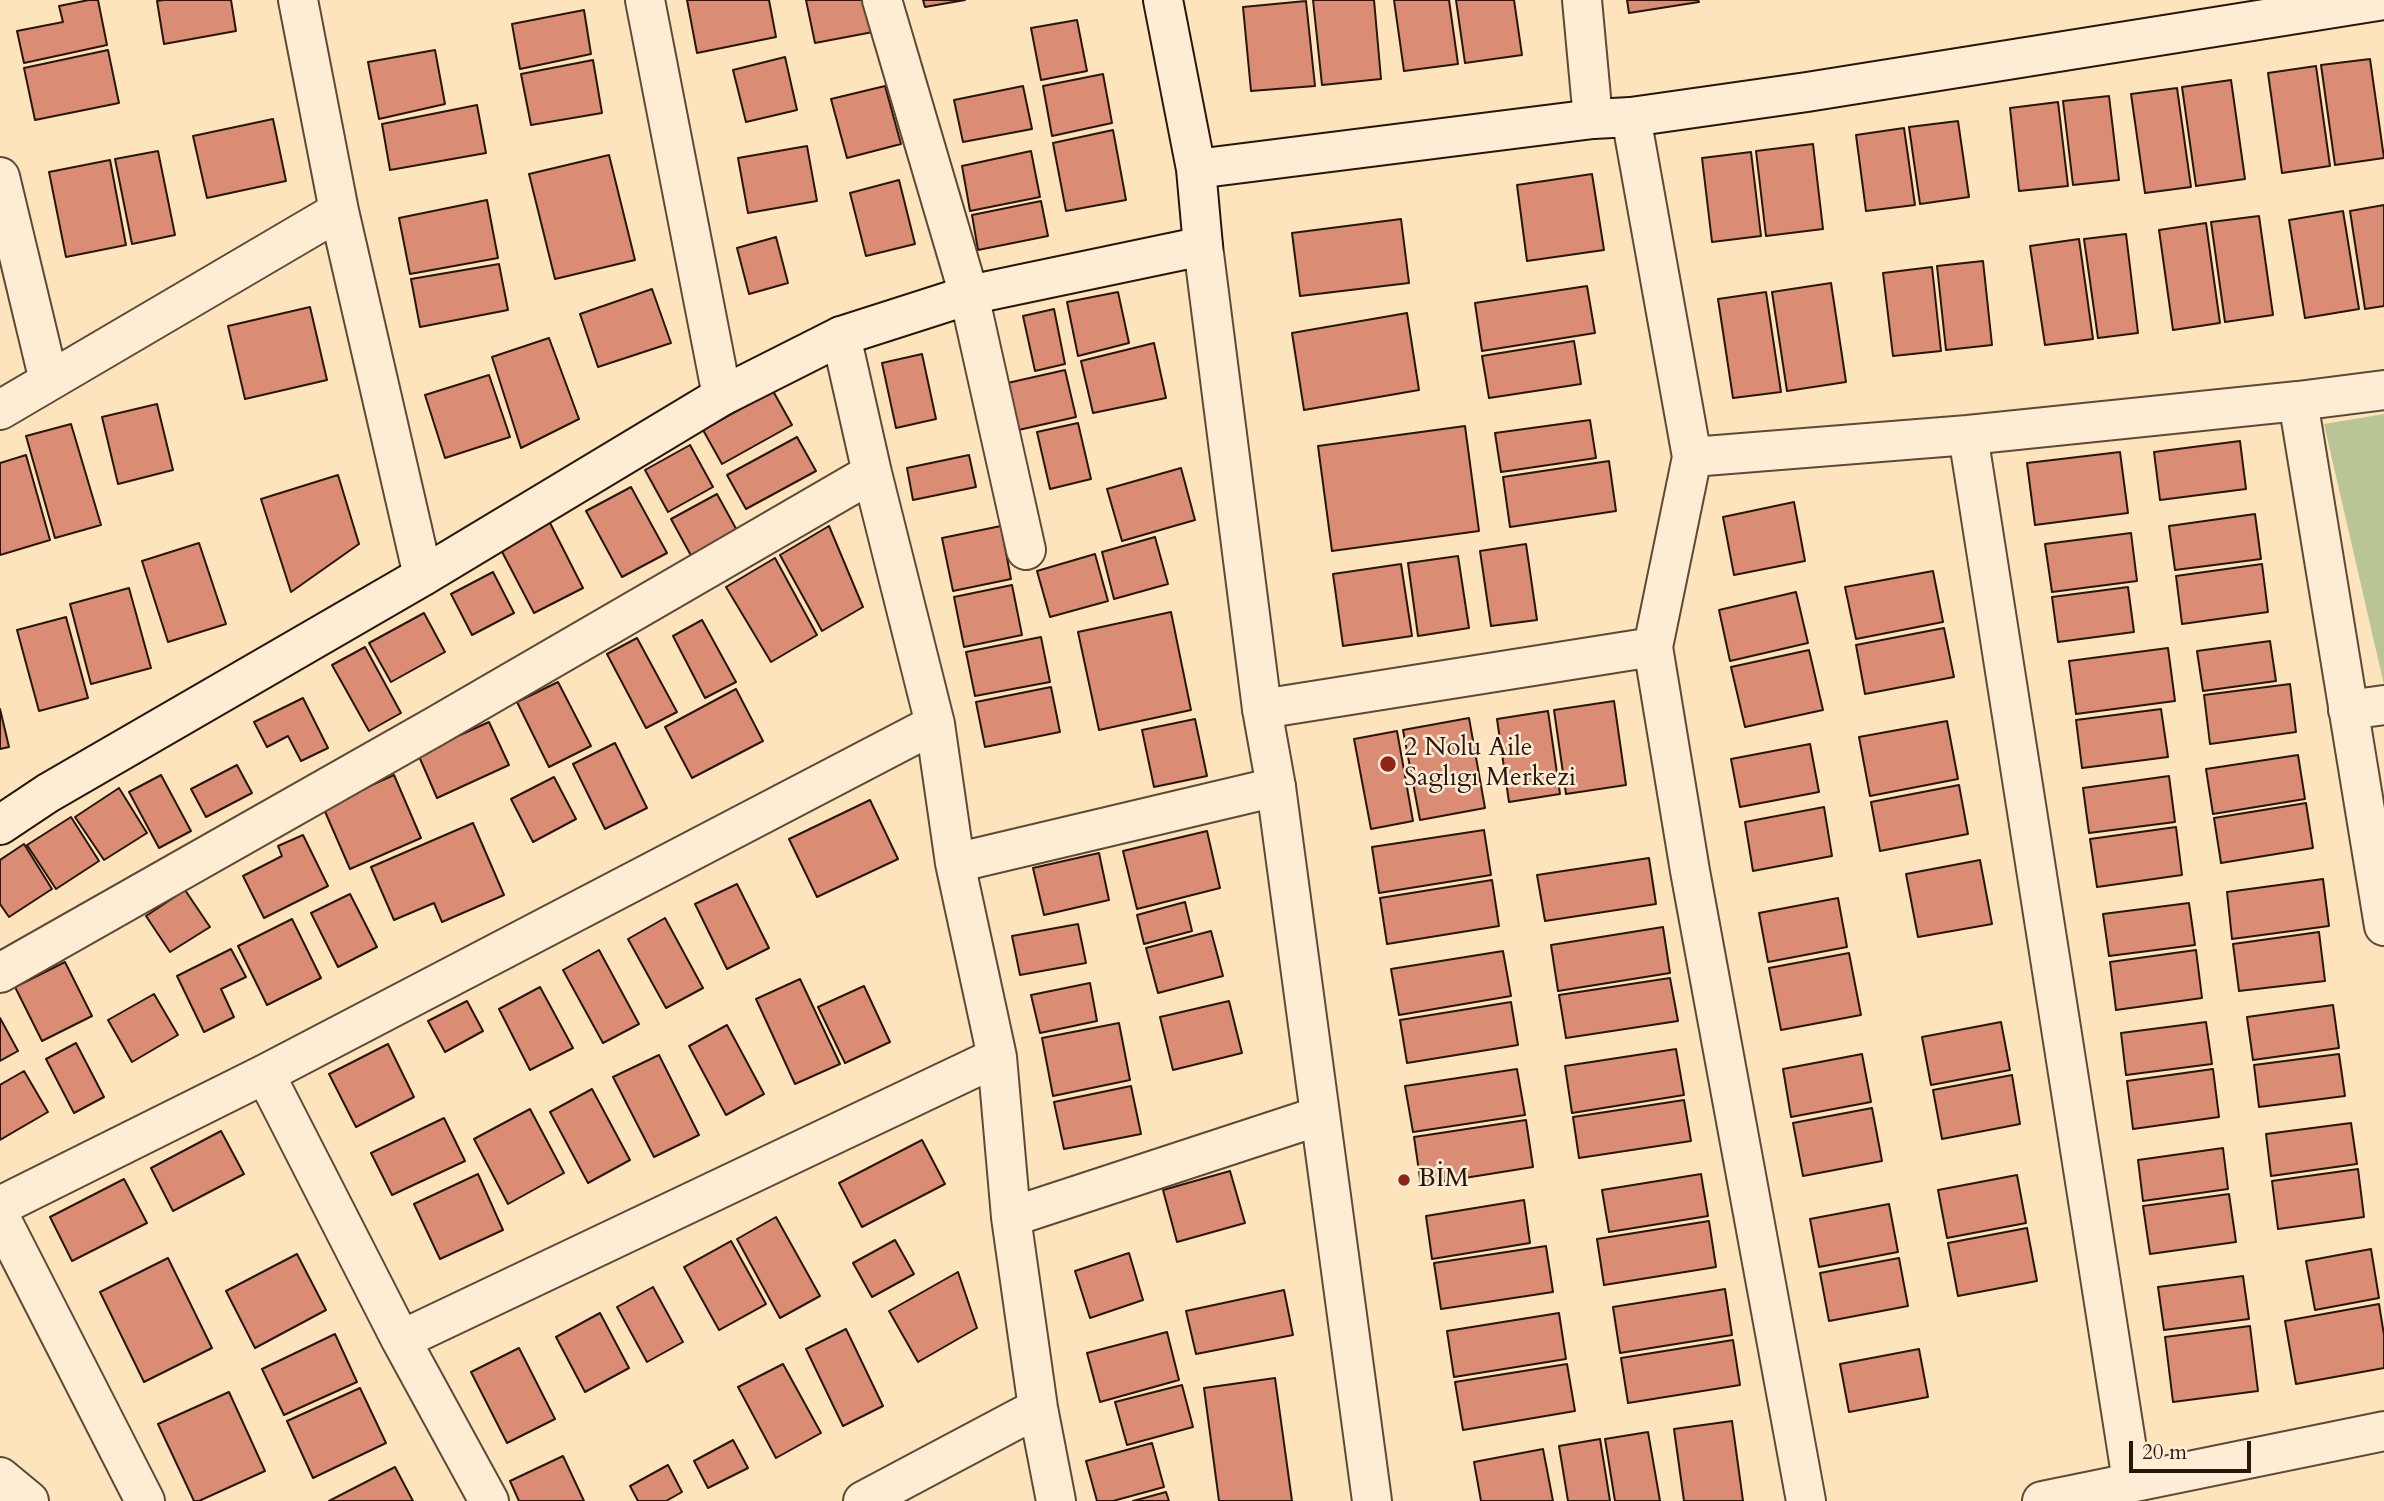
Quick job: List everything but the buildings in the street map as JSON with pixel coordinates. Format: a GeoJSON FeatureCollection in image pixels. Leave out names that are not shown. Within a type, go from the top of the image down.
{"type":"FeatureCollection","features":[{"type":"Feature","properties":{"kind":"street"},"geometry":{"type":"LineString","coordinates":[[298,0],[339,211],[423,576]]}},
{"type":"Feature","properties":{"kind":"street"},"geometry":{"type":"LineString","coordinates":[[645,0],[722,396]]}},
{"type":"Feature","properties":{"kind":"street"},"geometry":{"type":"LineString","coordinates":[[882,0],[969,295],[1026,550]]}},
{"type":"Feature","properties":{"kind":"street"},"geometry":{"type":"LineString","coordinates":[[1163,0],[1196,169],[1203,246],[1262,709],[1276,787],[1371,1501]]}},
{"type":"Feature","properties":{"kind":"street"},"geometry":{"type":"LineString","coordinates":[[1582,0],[1593,119]]}},
{"type":"Feature","properties":{"kind":"street"},"geometry":{"type":"LineString","coordinates":[[1196,169],[1593,119],[1631,117],[1807,92],[2384,0]]}},
{"type":"Feature","properties":{"kind":"street"},"geometry":{"type":"LineString","coordinates":[[1631,117],[1692,457],[1653,648],[1689,871],[1806,1501]]}},
{"type":"Feature","properties":{"kind":"street"},"geometry":{"type":"LineString","coordinates":[[0,177],[49,381]]}},
{"type":"Feature","properties":{"kind":"street"},"geometry":{"type":"LineString","coordinates":[[0,410],[339,211]]}},
{"type":"Feature","properties":{"kind":"street"},"geometry":{"type":"LineString","coordinates":[[0,825],[48,793],[423,576],[722,396],[841,336],[969,295],[1203,246]]}},
{"type":"Feature","properties":{"kind":"street"},"geometry":{"type":"LineString","coordinates":[[841,336],[872,473],[935,724],[955,863],[997,1057],[1011,1217],[1038,1408],[1056,1501]]}},
{"type":"Feature","properties":{"kind":"street"},"geometry":{"type":"LineString","coordinates":[[1692,457],[1968,435],[2384,390]]}},
{"type":"Feature","properties":{"kind":"street"},"geometry":{"type":"LineString","coordinates":[[2298,401],[2366,708],[2384,926]]}},
{"type":"Feature","properties":{"kind":"street"},"geometry":{"type":"LineString","coordinates":[[1968,435],[2132,1481]]}},
{"type":"Feature","properties":{"kind":"street"},"geometry":{"type":"LineString","coordinates":[[0,973],[434,727],[872,473]]}},
{"type":"Feature","properties":{"kind":"street"},"geometry":{"type":"LineString","coordinates":[[1262,709],[1653,648]]}},
{"type":"Feature","properties":{"kind":"street"},"geometry":{"type":"LineString","coordinates":[[0,1206],[265,1074],[935,724]]}},
{"type":"Feature","properties":{"kind":"street"},"geometry":{"type":"LineString","coordinates":[[955,863],[1276,787]]}},
{"type":"Feature","properties":{"kind":"street"},"geometry":{"type":"LineString","coordinates":[[401,1340],[997,1057]]}},
{"type":"Feature","properties":{"kind":"street"},"geometry":{"type":"LineString","coordinates":[[265,1074],[401,1340],[489,1501]]}},
{"type":"Feature","properties":{"kind":"street"},"geometry":{"type":"LineString","coordinates":[[1011,1217],[1319,1116]]}},
{"type":"Feature","properties":{"kind":"street"},"geometry":{"type":"LineString","coordinates":[[0,1217],[145,1501]]}},
{"type":"Feature","properties":{"kind":"street"},"geometry":{"type":"LineString","coordinates":[[863,1501],[1038,1408]]}},
{"type":"Feature","properties":{"kind":"street"},"geometry":{"type":"LineString","coordinates":[[2042,1501],[2384,1431]]}},
{"type":"Feature","properties":{"kind":"street"},"geometry":{"type":"LineString","coordinates":[[0,1476],[29,1501]]}},
{"type":"Feature","properties":{"kind":"green space"},"geometry":{"type":"Polygon","coordinates":[[[2384,414],[2384,685],[2324,424],[2384,414]]]}},
{"type":"Feature","properties":{"kind":"place","name":"2 Nolu Aile Saglıgı Merkezi"},"geometry":{"type":"Point","coordinates":[1388,764]}},
{"type":"Feature","properties":{"kind":"place","name":"BİM"},"geometry":{"type":"Point","coordinates":[1404,1180]}}]}
